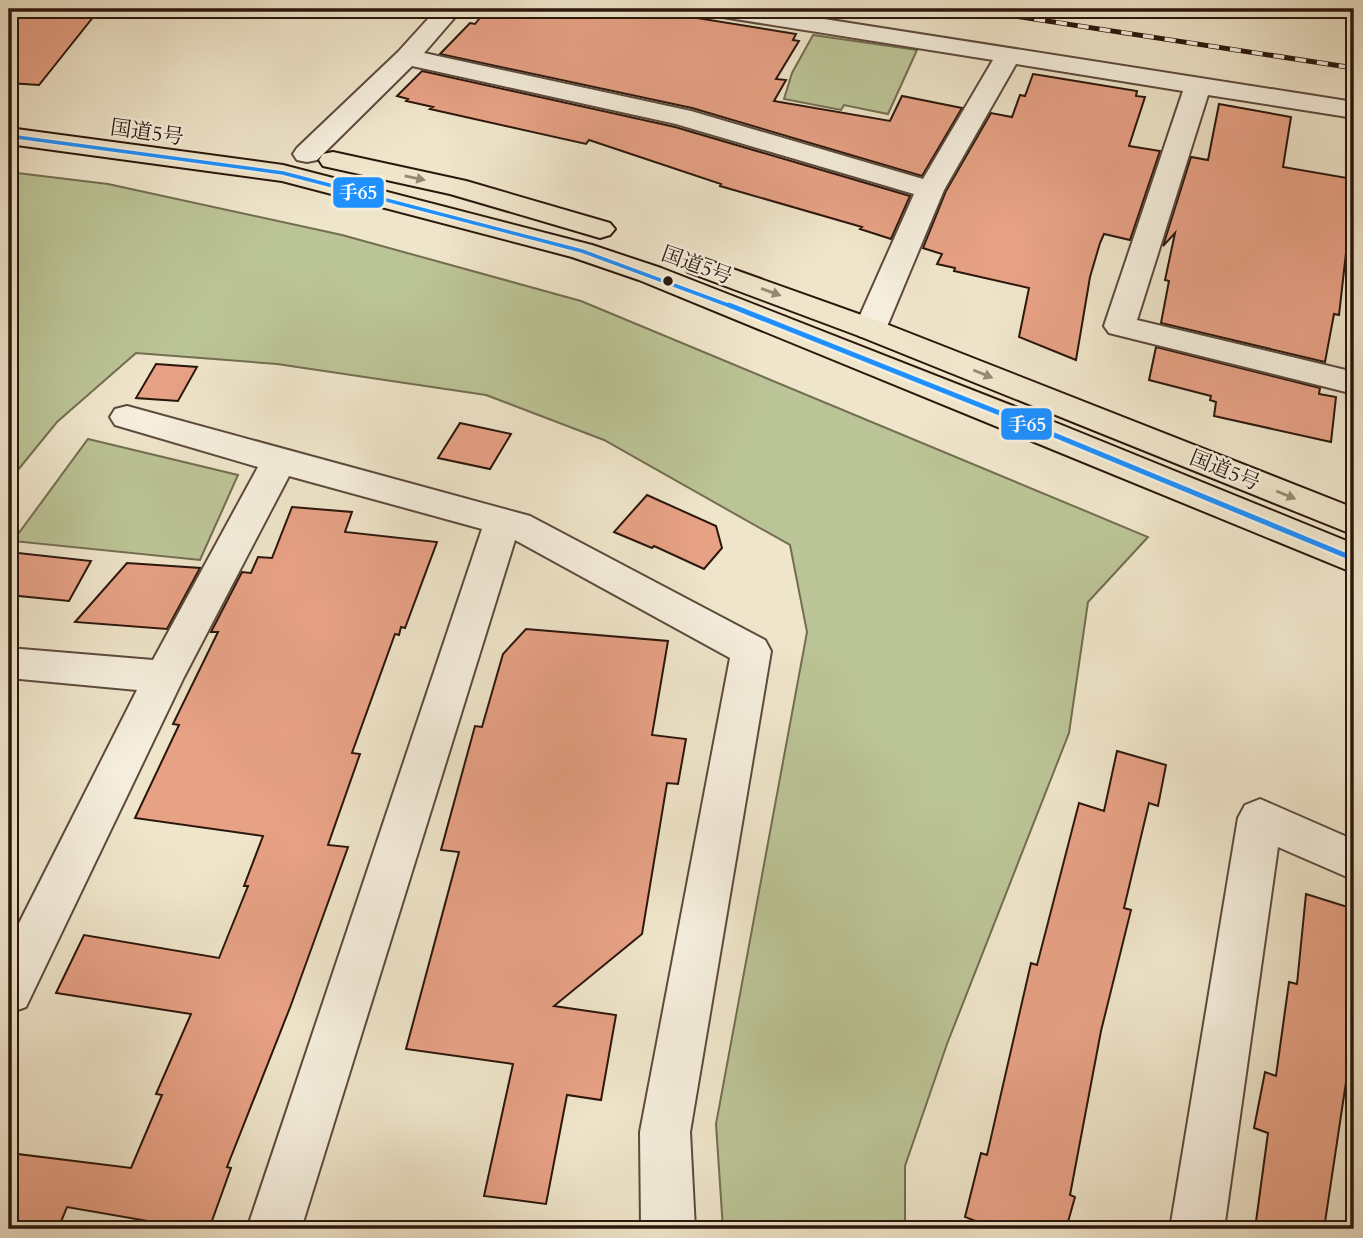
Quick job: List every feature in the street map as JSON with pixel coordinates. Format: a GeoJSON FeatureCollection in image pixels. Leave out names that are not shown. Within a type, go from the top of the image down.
{"type":"FeatureCollection","features":[{"type":"Feature","properties":{"kind":"highway","name":"国道5号"},"geometry":{"type":"LineString","coordinates":[[9,116],[52,118],[307,155],[456,187],[603,230],[870,328],[1354,522]]}},
{"type":"Feature","properties":{"kind":"highway","name":"国道5号"},"geometry":{"type":"LineString","coordinates":[[9,136],[283,173],[582,251],[650,274],[996,411],[1354,559]]}},
{"type":"Feature","properties":{"kind":"street"},"geometry":{"type":"LineString","coordinates":[[307,155],[407,57],[450,9]]}},
{"type":"Feature","properties":{"kind":"street"},"geometry":{"type":"LineString","coordinates":[[716,9],[1354,110]]}},
{"type":"Feature","properties":{"kind":"street"},"geometry":{"type":"LineString","coordinates":[[870,328],[930,190],[1009,55]]}},
{"type":"Feature","properties":{"kind":"street"},"geometry":{"type":"LineString","coordinates":[[407,57],[682,117],[930,190]]}},
{"type":"Feature","properties":{"kind":"street"},"geometry":{"type":"LineString","coordinates":[[1198,85],[1119,326],[1354,383]]}},
{"type":"Feature","properties":{"kind":"street"},"geometry":{"type":"LineString","coordinates":[[127,417],[517,525],[751,651],[665,1132],[668,1229]]}},
{"type":"Feature","properties":{"kind":"street"},"geometry":{"type":"LineString","coordinates":[[9,991],[164,677],[279,461]]}},
{"type":"Feature","properties":{"kind":"street"},"geometry":{"type":"LineString","coordinates":[[274,1229],[503,522]]}},
{"type":"Feature","properties":{"kind":"street"},"geometry":{"type":"LineString","coordinates":[[9,663],[164,677]]}},
{"type":"Feature","properties":{"kind":"street"},"geometry":{"type":"LineString","coordinates":[[1198,1229],[1260,818],[1354,861]]}},
{"type":"Feature","properties":{"kind":"green space"},"geometry":{"type":"Polygon","coordinates":[[[813,35],[917,50],[888,114],[844,105],[841,110],[784,99],[792,73],[813,35]]]}},
{"type":"Feature","properties":{"kind":"green space"},"geometry":{"type":"Polygon","coordinates":[[[9,172],[108,184],[342,235],[581,301],[1148,537],[1088,602],[1069,733],[947,1044],[905,1166],[905,1229],[723,1229],[716,1124],[807,632],[790,545],[604,440],[486,395],[277,364],[136,353],[57,422],[9,481],[9,172]]]}},
{"type":"Feature","properties":{"kind":"green space"},"geometry":{"type":"Polygon","coordinates":[[[88,439],[238,475],[200,560],[13,541],[88,439]]]}},
{"type":"Feature","properties":{"kind":"building"},"geometry":{"type":"Polygon","coordinates":[[[33,9],[98,11],[39,85],[9,83],[9,13],[28,14],[33,9]]]}},
{"type":"Feature","properties":{"kind":"building"},"geometry":{"type":"Polygon","coordinates":[[[487,9],[641,9],[796,34],[793,40],[799,41],[776,79],[786,80],[774,101],[890,121],[902,96],[962,108],[922,176],[692,108],[440,54],[470,23],[475,24],[487,9]]]}},
{"type":"Feature","properties":{"kind":"building"},"geometry":{"type":"Polygon","coordinates":[[[422,71],[675,127],[910,196],[891,239],[860,229],[862,227],[720,186],[721,184],[589,140],[586,144],[430,109],[433,107],[406,101],[408,99],[397,96],[422,71]]]}},
{"type":"Feature","properties":{"kind":"building"},"geometry":{"type":"Polygon","coordinates":[[[1033,74],[1137,91],[1136,96],[1145,97],[1129,146],[1160,151],[1130,240],[1104,234],[1100,243],[1090,277],[1076,360],[1019,337],[1029,288],[954,271],[955,268],[937,264],[942,254],[923,248],[946,191],[991,113],[1012,117],[1020,95],[1025,96],[1033,74]]]}},
{"type":"Feature","properties":{"kind":"building"},"geometry":{"type":"Polygon","coordinates":[[[1219,104],[1291,117],[1283,167],[1353,179],[1348,253],[1339,315],[1334,314],[1325,362],[1161,323],[1169,281],[1165,280],[1175,233],[1163,246],[1191,157],[1208,160],[1219,104]]]}},
{"type":"Feature","properties":{"kind":"building"},"geometry":{"type":"Polygon","coordinates":[[[1156,347],[1320,388],[1319,394],[1336,397],[1331,442],[1214,416],[1216,402],[1210,400],[1211,396],[1149,380],[1156,347]]]}},
{"type":"Feature","properties":{"kind":"building"},"geometry":{"type":"Polygon","coordinates":[[[156,364],[197,367],[178,401],[136,398],[156,364]]]}},
{"type":"Feature","properties":{"kind":"building"},"geometry":{"type":"Polygon","coordinates":[[[460,423],[511,434],[490,469],[438,458],[460,423]]]}},
{"type":"Feature","properties":{"kind":"building"},"geometry":{"type":"Polygon","coordinates":[[[647,495],[716,526],[722,548],[704,569],[654,546],[652,548],[614,532],[647,495]]]}},
{"type":"Feature","properties":{"kind":"building"},"geometry":{"type":"Polygon","coordinates":[[[292,507],[352,512],[345,532],[437,542],[405,628],[401,627],[399,635],[395,634],[352,753],[360,754],[328,845],[348,847],[291,1005],[227,1167],[231,1168],[209,1229],[194,1229],[67,1207],[58,1229],[9,1229],[9,1153],[131,1168],[162,1095],[156,1094],[191,1014],[56,993],[84,935],[219,958],[248,886],[244,886],[263,836],[135,818],[179,725],[173,724],[218,632],[211,632],[242,572],[251,573],[258,557],[272,558],[292,507]]]}},
{"type":"Feature","properties":{"kind":"building"},"geometry":{"type":"Polygon","coordinates":[[[9,552],[91,561],[69,601],[9,595],[9,552]]]}},
{"type":"Feature","properties":{"kind":"building"},"geometry":{"type":"Polygon","coordinates":[[[127,563],[200,568],[167,629],[75,622],[127,563]]]}},
{"type":"Feature","properties":{"kind":"building"},"geometry":{"type":"Polygon","coordinates":[[[526,629],[668,641],[652,735],[686,739],[678,784],[667,783],[642,934],[554,1006],[616,1015],[601,1100],[567,1095],[546,1204],[484,1196],[513,1064],[406,1049],[459,852],[441,850],[475,726],[482,727],[503,654],[526,629]]]}},
{"type":"Feature","properties":{"kind":"building"},"geometry":{"type":"Polygon","coordinates":[[[1117,751],[1166,765],[1158,806],[1149,803],[1124,908],[1131,910],[1101,1031],[1070,1195],[1075,1197],[1066,1229],[996,1229],[965,1217],[981,1153],[987,1155],[1031,963],[1037,965],[1079,803],[1104,811],[1117,751]]]}},
{"type":"Feature","properties":{"kind":"building"},"geometry":{"type":"Polygon","coordinates":[[[1306,894],[1354,909],[1354,998],[1348,1069],[1324,1229],[1255,1229],[1268,1133],[1254,1128],[1265,1072],[1276,1076],[1289,982],[1297,984],[1306,894]]]}},
{"type":"Feature","properties":{"kind":"railway"},"geometry":{"type":"LineString","coordinates":[[969,9],[1354,68]]}},
{"type":"Feature","properties":{"kind":"transit line","name":"手65"},"geometry":{"type":"LineString","coordinates":[[9,136],[283,173],[582,251],[650,274],[1047,432],[1354,559]]}}]}
